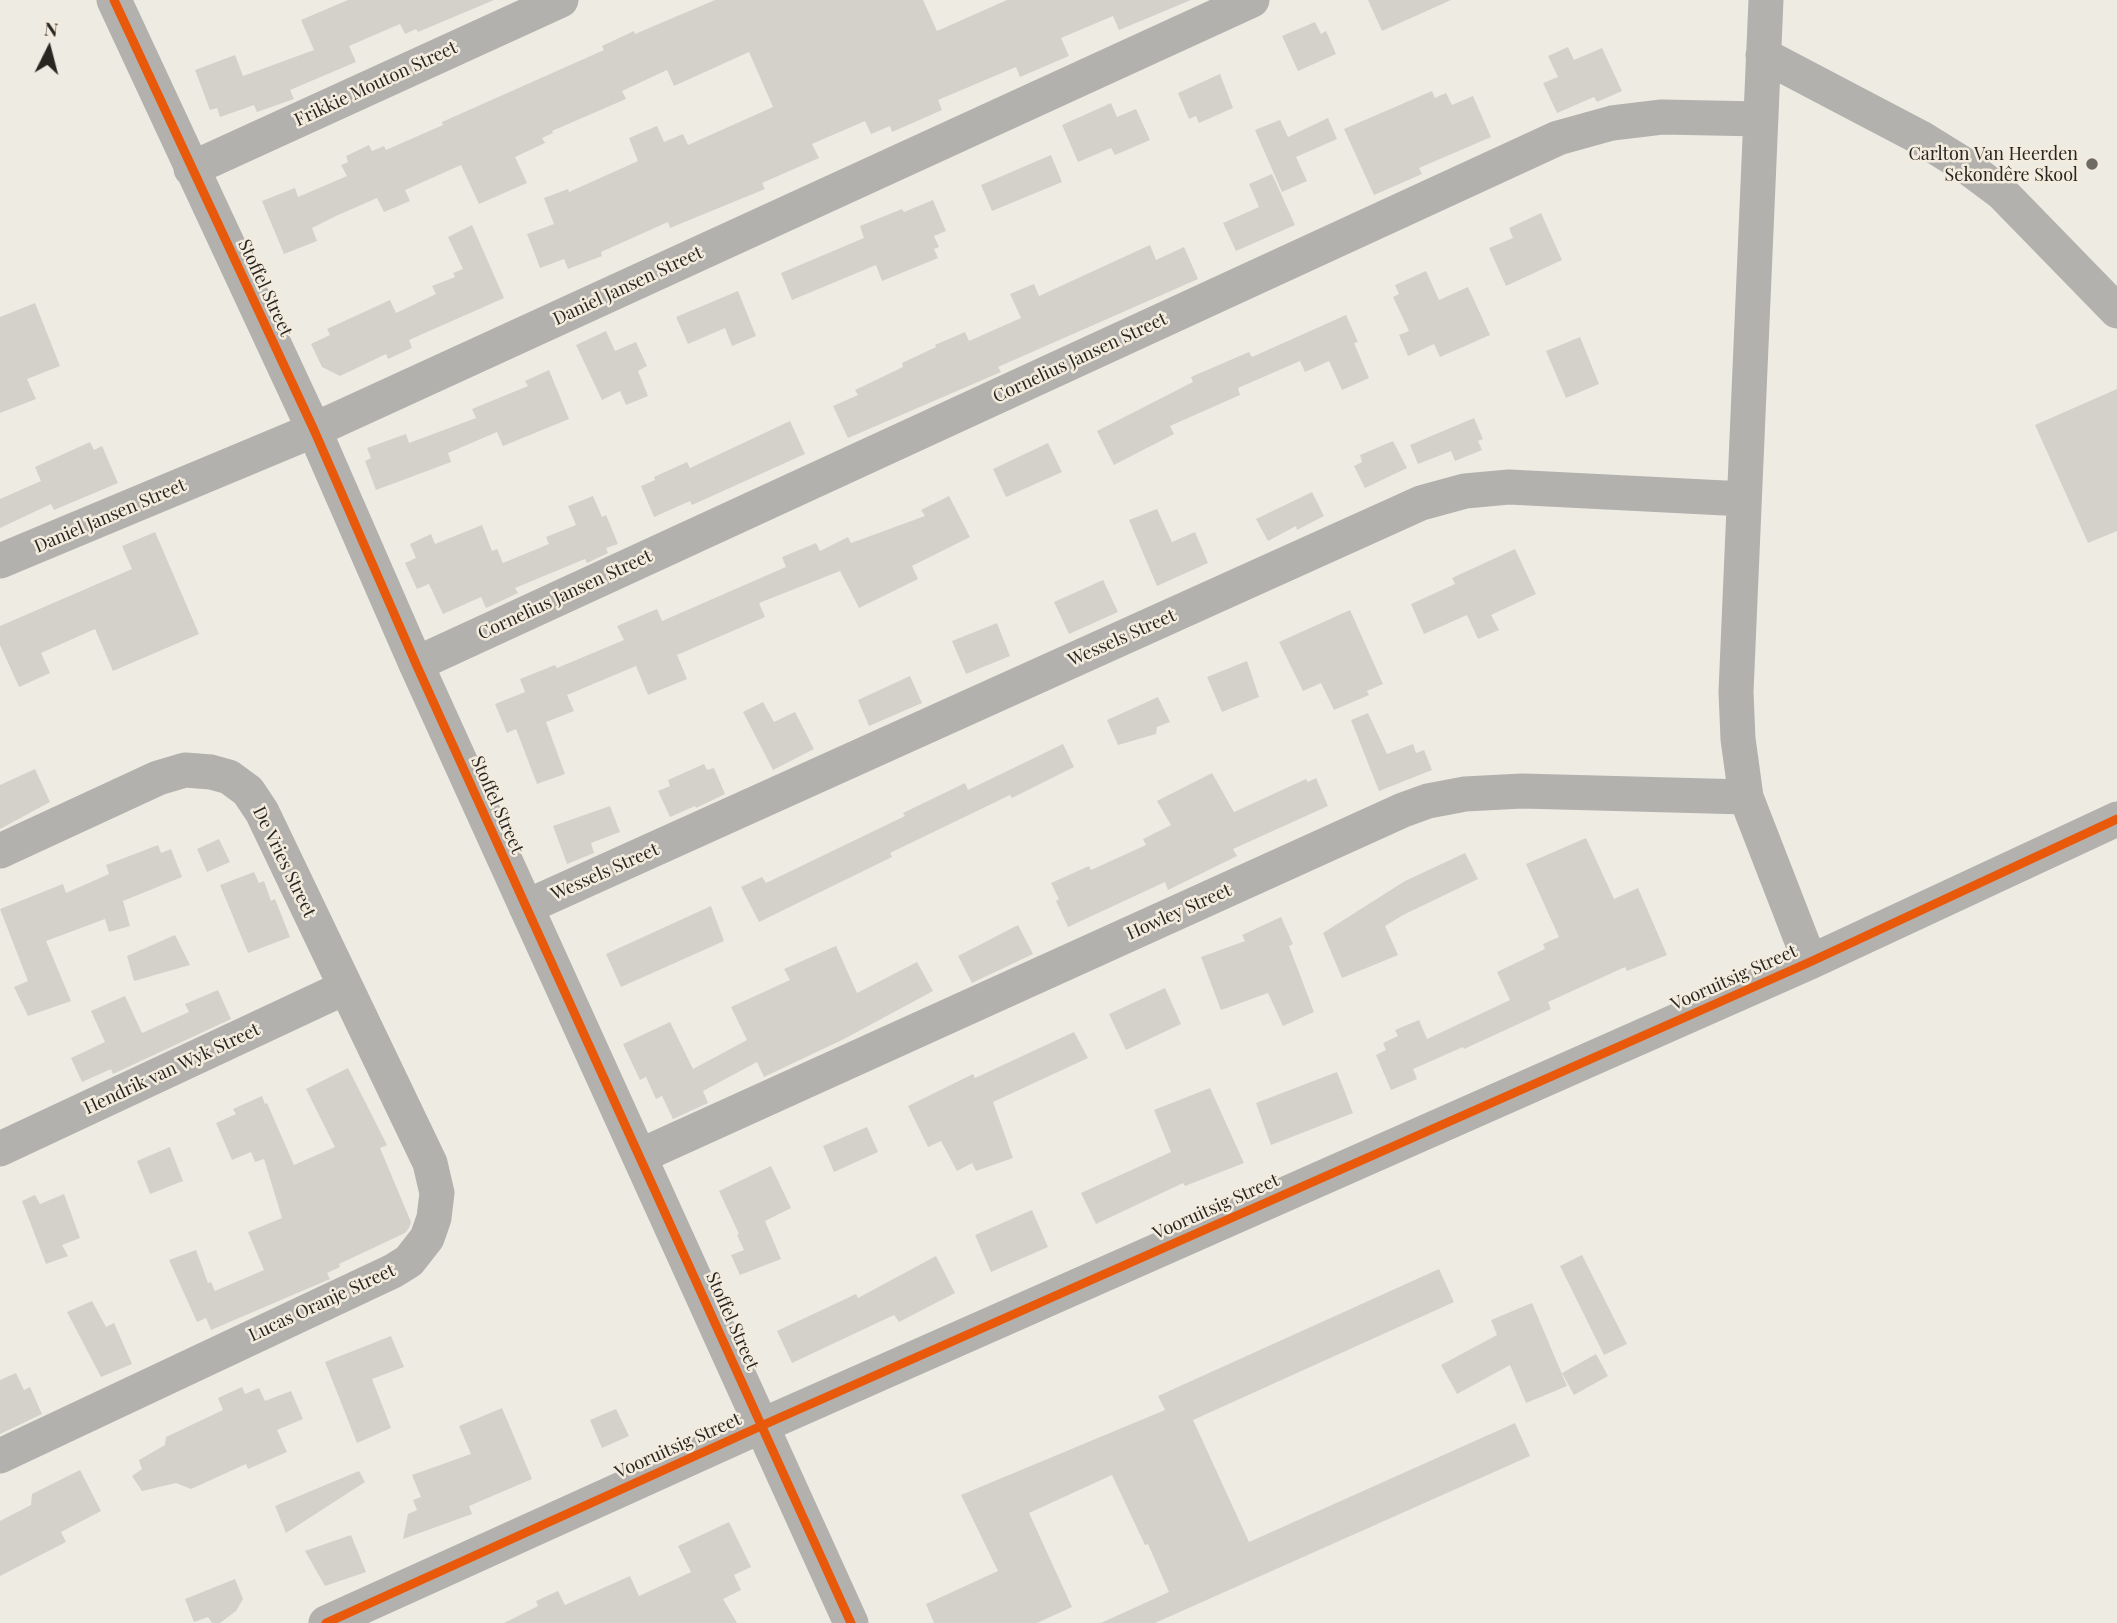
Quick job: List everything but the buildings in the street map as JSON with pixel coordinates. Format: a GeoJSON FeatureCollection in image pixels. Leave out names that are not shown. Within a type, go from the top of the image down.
{"type":"FeatureCollection","features":[{"type":"Feature","properties":{"kind":"street","name":"Stoffel Street"},"geometry":{"type":"LineString","coordinates":[[114,0],[314,430],[416,664],[851,1623]]}},
{"type":"Feature","properties":{"kind":"street","name":"Frikkie Mouton Street"},"geometry":{"type":"LineString","coordinates":[[191,169],[561,0]]}},
{"type":"Feature","properties":{"kind":"street","name":"Daniel Jansen Street"},"geometry":{"type":"LineString","coordinates":[[0,561],[314,430],[1252,0]]}},
{"type":"Feature","properties":{"kind":"street"},"geometry":{"type":"LineString","coordinates":[[1766,0],[1744,499],[1737,692],[1738,739],[1746,797],[1810,962]]}},
{"type":"Feature","properties":{"kind":"street"},"geometry":{"type":"LineString","coordinates":[[1763,55],[1963,163],[2002,193],[2117,311]]}},
{"type":"Feature","properties":{"kind":"street","name":"Cornelius Jansen Street"},"geometry":{"type":"LineString","coordinates":[[416,664],[1558,138],[1612,123],[1662,117],[1760,119]]}},
{"type":"Feature","properties":{"kind":"street","name":"Wessels Street"},"geometry":{"type":"LineString","coordinates":[[526,907],[1421,503],[1465,491],[1509,487],[1744,499]]}},
{"type":"Feature","properties":{"kind":"street","name":"De Vries Street"},"geometry":{"type":"LineString","coordinates":[[0,850],[158,778],[185,770],[211,772],[229,777],[248,791],[262,812],[344,988]]}},
{"type":"Feature","properties":{"kind":"street","name":"Howley Street"},"geometry":{"type":"LineString","coordinates":[[640,1156],[1428,801],[1465,794],[1522,791],[1746,797]]}},
{"type":"Feature","properties":{"kind":"street","name":"Vooruitsig Street"},"geometry":{"type":"LineString","coordinates":[[328,1623],[761,1426],[1810,962],[2117,819]]}},
{"type":"Feature","properties":{"kind":"street","name":"Hendrik van Wyk Street"},"geometry":{"type":"LineString","coordinates":[[0,1149],[344,988]]}},
{"type":"Feature","properties":{"kind":"street","name":"Lucas Oranje Street"},"geometry":{"type":"LineString","coordinates":[[0,1456],[393,1271],[409,1261],[427,1238],[434,1218],[437,1194],[430,1163],[344,988]]}},
{"type":"Feature","properties":{"kind":"cycle path"},"geometry":{"type":"LineString","coordinates":[[114,0],[314,430],[416,664],[851,1623]]}},
{"type":"Feature","properties":{"kind":"cycle path"},"geometry":{"type":"LineString","coordinates":[[326,1623],[761,1426],[1810,962],[2117,819]]}},
{"type":"Feature","properties":{"kind":"place","name":"Carlton Van Heerden Sekondêre Skool"},"geometry":{"type":"Point","coordinates":[2092,164]}}]}
